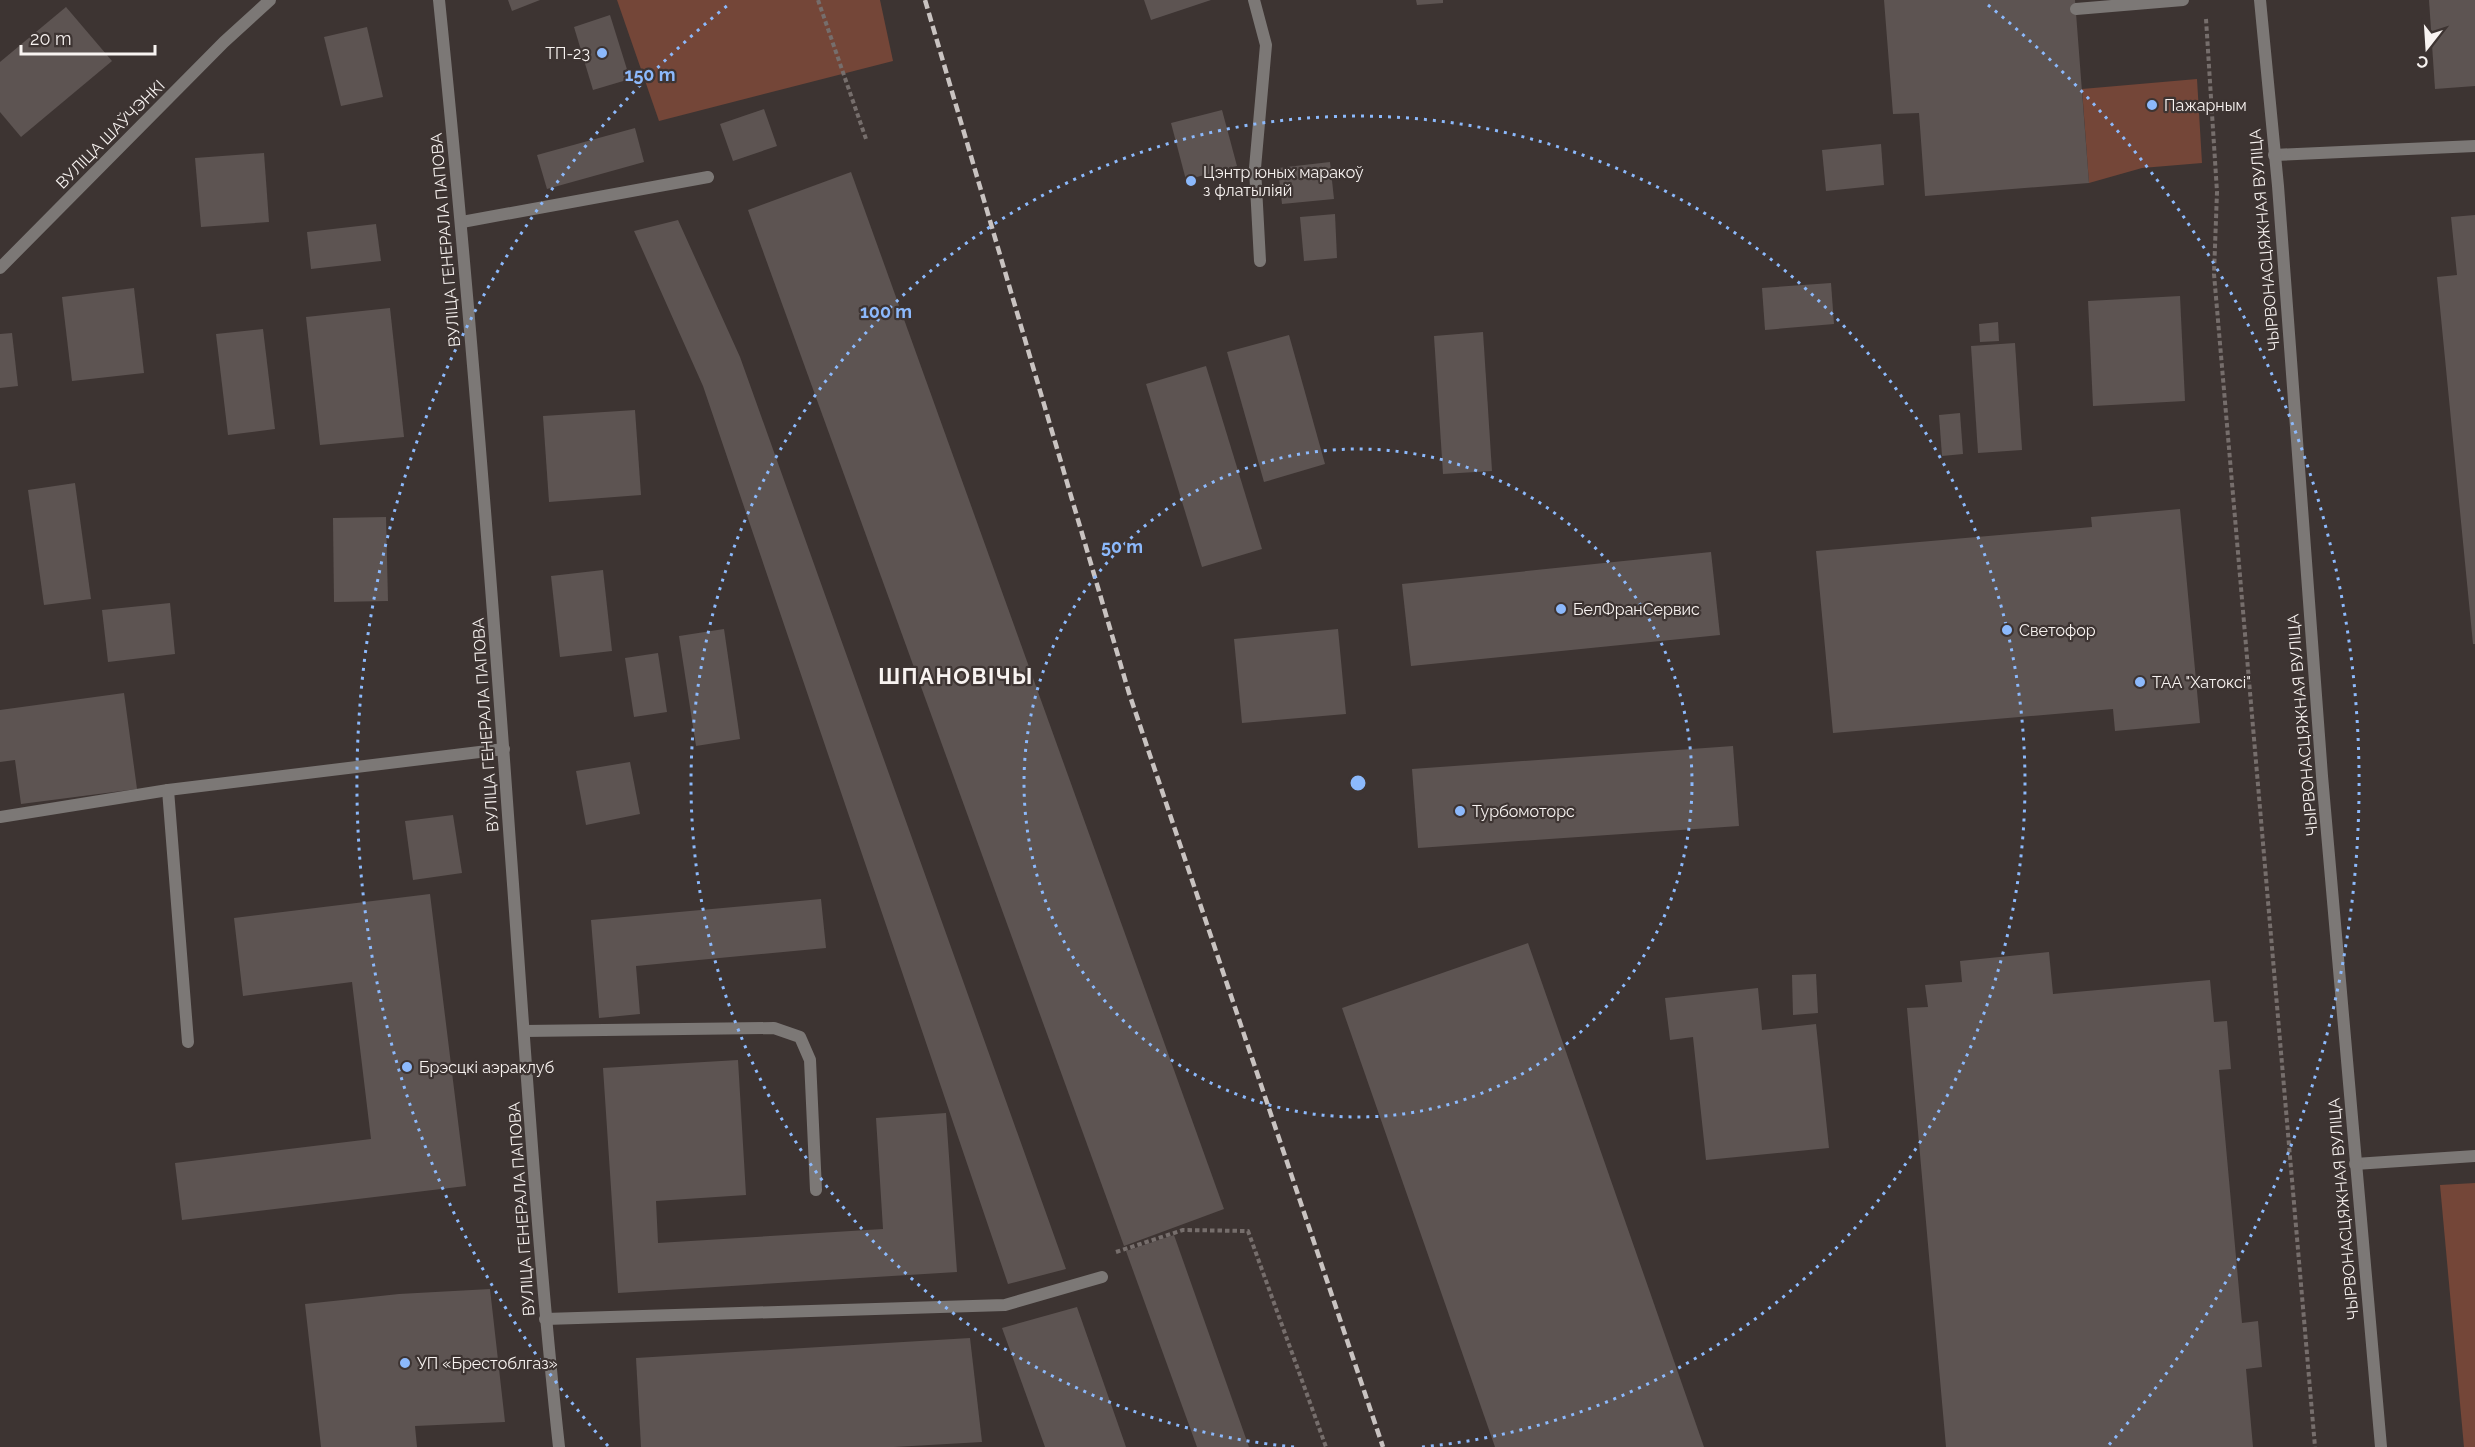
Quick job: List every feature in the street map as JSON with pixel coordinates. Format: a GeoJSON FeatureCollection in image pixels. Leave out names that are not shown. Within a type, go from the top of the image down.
{"type":"FeatureCollection","features":[{"type":"Feature","properties":{"kind":"street","name":"ВУЛІЦА ШАЎЧЭНКІ"},"geometry":{"type":"LineString","coordinates":[[0,268],[224,42],[270,0]]}},
{"type":"Feature","properties":{"kind":"street","name":"ВУЛІЦА ГЕНЕРАЛА ПАПОВА"},"geometry":{"type":"LineString","coordinates":[[439,0],[462,222],[504,749],[545,1320],[559,1447]]}},
{"type":"Feature","properties":{"kind":"street"},"geometry":{"type":"LineString","coordinates":[[1254,0],[1266,45],[1255,168],[1260,261]]}},
{"type":"Feature","properties":{"kind":"street"},"geometry":{"type":"LineString","coordinates":[[2076,9],[2183,0]]}},
{"type":"Feature","properties":{"kind":"street","name":"ЧЫРВОНАСЦЯЖНАЯ ВУЛІЦА"},"geometry":{"type":"LineString","coordinates":[[2260,0],[2322,776],[2380,1447]]}},
{"type":"Feature","properties":{"kind":"street"},"geometry":{"type":"LineString","coordinates":[[2274,155],[2475,146]]}},
{"type":"Feature","properties":{"kind":"street"},"geometry":{"type":"LineString","coordinates":[[462,222],[708,177]]}},
{"type":"Feature","properties":{"kind":"street"},"geometry":{"type":"LineString","coordinates":[[0,817],[168,790],[504,749]]}},
{"type":"Feature","properties":{"kind":"street"},"geometry":{"type":"LineString","coordinates":[[168,790],[188,1042]]}},
{"type":"Feature","properties":{"kind":"street"},"geometry":{"type":"LineString","coordinates":[[524,1031],[774,1028],[800,1037],[810,1060],[816,1190]]}},
{"type":"Feature","properties":{"kind":"street"},"geometry":{"type":"LineString","coordinates":[[2355,1164],[2475,1156]]}},
{"type":"Feature","properties":{"kind":"street"},"geometry":{"type":"LineString","coordinates":[[545,1320],[1005,1305],[1101,1277]]}},
{"type":"Feature","properties":{"kind":"path"},"geometry":{"type":"LineString","coordinates":[[818,0],[866,139]]}},
{"type":"Feature","properties":{"kind":"path"},"geometry":{"type":"LineString","coordinates":[[2206,11],[2217,192],[2214,274],[2315,1447]]}},
{"type":"Feature","properties":{"kind":"path"},"geometry":{"type":"LineString","coordinates":[[1107,1255],[1183,1230],[1248,1231],[1326,1447]]}},
{"type":"Feature","properties":{"kind":"shaded area"},"geometry":{"type":"Polygon","coordinates":[[[617,0],[880,0],[893,61],[659,121],[617,0]]]}},
{"type":"Feature","properties":{"kind":"shaded area"},"geometry":{"type":"Polygon","coordinates":[[[2197,79],[2202,163],[2142,168],[2089,183],[2082,89],[2197,79]]]}},
{"type":"Feature","properties":{"kind":"shaded area"},"geometry":{"type":"Polygon","coordinates":[[[2475,1183],[2475,1447],[2464,1447],[2440,1185],[2475,1183]]]}},
{"type":"Feature","properties":{"kind":"building"},"geometry":{"type":"Polygon","coordinates":[[[508,0],[540,0],[512,11],[508,0]]]}},
{"type":"Feature","properties":{"kind":"building"},"geometry":{"type":"Polygon","coordinates":[[[1144,0],[1211,0],[1151,20],[1144,0]]]}},
{"type":"Feature","properties":{"kind":"building"},"geometry":{"type":"Polygon","coordinates":[[[1416,0],[1443,0],[1443,3],[1417,5],[1416,0]]]}},
{"type":"Feature","properties":{"kind":"building"},"geometry":{"type":"Polygon","coordinates":[[[1884,0],[2075,0],[2089,183],[1925,196],[1919,113],[1893,114],[1884,0]]]}},
{"type":"Feature","properties":{"kind":"building"},"geometry":{"type":"Polygon","coordinates":[[[2429,0],[2475,0],[2475,86],[2435,89],[2429,0]]]}},
{"type":"Feature","properties":{"kind":"building"},"geometry":{"type":"Polygon","coordinates":[[[66,7],[112,61],[21,137],[0,112],[0,62],[66,7]]]}},
{"type":"Feature","properties":{"kind":"building","name":"ТП-23"},"geometry":{"type":"Polygon","coordinates":[[[610,15],[630,79],[593,90],[574,27],[610,15]]]}},
{"type":"Feature","properties":{"kind":"building"},"geometry":{"type":"Polygon","coordinates":[[[367,27],[383,97],[341,106],[324,37],[367,27]]]}},
{"type":"Feature","properties":{"kind":"building"},"geometry":{"type":"Polygon","coordinates":[[[764,109],[777,146],[733,161],[720,124],[764,109]]]}},
{"type":"Feature","properties":{"kind":"building"},"geometry":{"type":"Polygon","coordinates":[[[1222,110],[1237,166],[1186,180],[1171,123],[1222,110]]]}},
{"type":"Feature","properties":{"kind":"building"},"geometry":{"type":"Polygon","coordinates":[[[635,128],[644,162],[547,189],[537,155],[635,128]]]}},
{"type":"Feature","properties":{"kind":"building"},"geometry":{"type":"Polygon","coordinates":[[[1881,144],[1884,185],[1826,191],[1822,150],[1881,144]]]}},
{"type":"Feature","properties":{"kind":"building"},"geometry":{"type":"Polygon","coordinates":[[[264,153],[269,222],[201,227],[195,158],[264,153]]]}},
{"type":"Feature","properties":{"kind":"building"},"geometry":{"type":"Polygon","coordinates":[[[1330,162],[1334,199],[1282,204],[1278,168],[1330,162]]]}},
{"type":"Feature","properties":{"kind":"building"},"geometry":{"type":"Polygon","coordinates":[[[851,172],[1224,1209],[1124,1246],[748,210],[851,172]]]}},
{"type":"Feature","properties":{"kind":"building"},"geometry":{"type":"Polygon","coordinates":[[[1335,214],[1337,258],[1304,261],[1300,217],[1335,214]]]}},
{"type":"Feature","properties":{"kind":"building"},"geometry":{"type":"Polygon","coordinates":[[[2475,215],[2475,644],[2473,644],[2437,277],[2457,275],[2451,217],[2475,215]]]}},
{"type":"Feature","properties":{"kind":"building"},"geometry":{"type":"Polygon","coordinates":[[[678,220],[740,357],[1066,1269],[1008,1284],[703,386],[634,231],[678,220]]]}},
{"type":"Feature","properties":{"kind":"building"},"geometry":{"type":"Polygon","coordinates":[[[376,224],[381,261],[311,269],[307,232],[376,224]]]}},
{"type":"Feature","properties":{"kind":"building"},"geometry":{"type":"Polygon","coordinates":[[[1831,283],[1834,324],[1765,330],[1762,288],[1831,283]]]}},
{"type":"Feature","properties":{"kind":"building"},"geometry":{"type":"Polygon","coordinates":[[[134,288],[144,373],[72,381],[62,297],[134,288]]]}},
{"type":"Feature","properties":{"kind":"building"},"geometry":{"type":"Polygon","coordinates":[[[2180,296],[2185,401],[2093,406],[2088,301],[2180,296]]]}},
{"type":"Feature","properties":{"kind":"building"},"geometry":{"type":"Polygon","coordinates":[[[390,308],[404,437],[320,445],[306,317],[390,308]]]}},
{"type":"Feature","properties":{"kind":"building"},"geometry":{"type":"Polygon","coordinates":[[[1998,322],[1999,341],[1980,342],[1979,324],[1998,322]]]}},
{"type":"Feature","properties":{"kind":"building"},"geometry":{"type":"Polygon","coordinates":[[[263,329],[275,429],[228,435],[216,334],[263,329]]]}},
{"type":"Feature","properties":{"kind":"building"},"geometry":{"type":"Polygon","coordinates":[[[1483,332],[1492,471],[1443,474],[1434,336],[1483,332]]]}},
{"type":"Feature","properties":{"kind":"building"},"geometry":{"type":"Polygon","coordinates":[[[12,333],[18,386],[0,388],[0,334],[12,333]]]}},
{"type":"Feature","properties":{"kind":"building"},"geometry":{"type":"Polygon","coordinates":[[[1289,335],[1325,464],[1264,482],[1227,352],[1289,335]]]}},
{"type":"Feature","properties":{"kind":"building"},"geometry":{"type":"Polygon","coordinates":[[[2015,343],[2022,450],[1978,453],[1971,346],[2015,343]]]}},
{"type":"Feature","properties":{"kind":"building"},"geometry":{"type":"Polygon","coordinates":[[[1206,366],[1262,549],[1202,567],[1146,384],[1206,366]]]}},
{"type":"Feature","properties":{"kind":"building"},"geometry":{"type":"Polygon","coordinates":[[[635,410],[641,495],[549,502],[543,416],[635,410]]]}},
{"type":"Feature","properties":{"kind":"building"},"geometry":{"type":"Polygon","coordinates":[[[1960,413],[1963,454],[1942,456],[1939,415],[1960,413]]]}},
{"type":"Feature","properties":{"kind":"building"},"geometry":{"type":"Polygon","coordinates":[[[75,483],[91,599],[44,605],[28,490],[75,483]]]}},
{"type":"Feature","properties":{"kind":"building","name":"Светофор"},"geometry":{"type":"Polygon","coordinates":[[[2180,509],[2200,723],[2115,731],[2113,709],[1833,733],[1816,551],[2092,527],[2091,517],[2180,509]]]}},
{"type":"Feature","properties":{"kind":"building"},"geometry":{"type":"Polygon","coordinates":[[[386,517],[388,601],[334,602],[333,518],[386,517]]]}},
{"type":"Feature","properties":{"kind":"building","name":"БелФранСервис"},"geometry":{"type":"Polygon","coordinates":[[[1711,552],[1720,635],[1411,666],[1402,584],[1711,552]]]}},
{"type":"Feature","properties":{"kind":"building"},"geometry":{"type":"Polygon","coordinates":[[[603,570],[612,651],[560,657],[551,576],[603,570]]]}},
{"type":"Feature","properties":{"kind":"building"},"geometry":{"type":"Polygon","coordinates":[[[170,603],[175,654],[108,662],[102,610],[170,603]]]}},
{"type":"Feature","properties":{"kind":"building"},"geometry":{"type":"Polygon","coordinates":[[[724,629],[740,739],[696,746],[679,636],[724,629]]]}},
{"type":"Feature","properties":{"kind":"building"},"geometry":{"type":"Polygon","coordinates":[[[1338,629],[1346,714],[1242,723],[1234,639],[1338,629]]]}},
{"type":"Feature","properties":{"kind":"building"},"geometry":{"type":"Polygon","coordinates":[[[658,653],[667,712],[634,717],[625,658],[658,653]]]}},
{"type":"Feature","properties":{"kind":"building"},"geometry":{"type":"Polygon","coordinates":[[[124,693],[137,789],[21,804],[15,760],[0,762],[0,710],[124,693]]]}},
{"type":"Feature","properties":{"kind":"building"},"geometry":{"type":"Polygon","coordinates":[[[1733,746],[1739,826],[1418,848],[1412,769],[1733,746]]]}},
{"type":"Feature","properties":{"kind":"building"},"geometry":{"type":"Polygon","coordinates":[[[630,762],[640,814],[586,825],[576,771],[630,762]]]}},
{"type":"Feature","properties":{"kind":"building"},"geometry":{"type":"Polygon","coordinates":[[[453,815],[462,873],[413,880],[405,821],[453,815]]]}},
{"type":"Feature","properties":{"kind":"building","name":"Брэсцкі аэраклуб"},"geometry":{"type":"Polygon","coordinates":[[[430,894],[466,1186],[182,1220],[175,1163],[371,1139],[352,982],[243,996],[234,918],[430,894]]]}},
{"type":"Feature","properties":{"kind":"building"},"geometry":{"type":"Polygon","coordinates":[[[821,899],[826,948],[636,966],[640,1014],[599,1018],[591,920],[821,899]]]}},
{"type":"Feature","properties":{"kind":"building"},"geometry":{"type":"Polygon","coordinates":[[[1528,943],[1704,1447],[1495,1447],[1342,1008],[1528,943]]]}},
{"type":"Feature","properties":{"kind":"building"},"geometry":{"type":"Polygon","coordinates":[[[2049,952],[2053,994],[2210,980],[2214,1022],[2227,1021],[2231,1069],[2219,1070],[2242,1323],[2258,1321],[2262,1367],[2246,1369],[2253,1447],[1946,1447],[1907,1008],[1928,1007],[1925,985],[1962,982],[1960,961],[2049,952]]]}},
{"type":"Feature","properties":{"kind":"building"},"geometry":{"type":"Polygon","coordinates":[[[1816,974],[1818,1013],[1793,1015],[1792,975],[1816,974]]]}},
{"type":"Feature","properties":{"kind":"building"},"geometry":{"type":"Polygon","coordinates":[[[1758,988],[1762,1030],[1816,1024],[1829,1148],[1706,1160],[1693,1037],[1670,1040],[1665,998],[1758,988]]]}},
{"type":"Feature","properties":{"kind":"building"},"geometry":{"type":"Polygon","coordinates":[[[738,1060],[746,1195],[656,1201],[658,1243],[883,1229],[876,1118],[946,1113],[957,1272],[618,1293],[603,1068],[738,1060]]]}},
{"type":"Feature","properties":{"kind":"building"},"geometry":{"type":"Polygon","coordinates":[[[1174,1235],[1249,1447],[1197,1447],[1126,1251],[1174,1235]]]}},
{"type":"Feature","properties":{"kind":"building","name":"УП «Брестоблгаз»"},"geometry":{"type":"Polygon","coordinates":[[[490,1289],[505,1422],[415,1426],[417,1447],[321,1447],[305,1304],[399,1294],[490,1289]]]}},
{"type":"Feature","properties":{"kind":"building"},"geometry":{"type":"Polygon","coordinates":[[[1077,1307],[1126,1447],[1045,1447],[1002,1328],[1077,1307]]]}},
{"type":"Feature","properties":{"kind":"building"},"geometry":{"type":"Polygon","coordinates":[[[970,1338],[982,1442],[894,1447],[641,1447],[636,1358],[970,1338]]]}},
{"type":"Feature","properties":{"kind":"railway"},"geometry":{"type":"LineString","coordinates":[[925,0],[1129,693],[1383,1447]]}},
{"type":"Feature","properties":{"kind":"place","name":"ТП-23"},"geometry":{"type":"Point","coordinates":[602,53]}},
{"type":"Feature","properties":{"kind":"place","name":"Пажарным"},"geometry":{"type":"Point","coordinates":[2152,105]}},
{"type":"Feature","properties":{"kind":"place","name":"Цэнтр юных маракоў з флатыліяй"},"geometry":{"type":"Point","coordinates":[1191,181]}},
{"type":"Feature","properties":{"kind":"place","name":"БелФранСервис"},"geometry":{"type":"Point","coordinates":[1561,609]}},
{"type":"Feature","properties":{"kind":"place","name":"Светофор"},"geometry":{"type":"Point","coordinates":[2007,630]}},
{"type":"Feature","properties":{"kind":"place","name":"ТАА \"Хатоксі\""},"geometry":{"type":"Point","coordinates":[2140,682]}},
{"type":"Feature","properties":{"kind":"place","name":"Турбомоторс"},"geometry":{"type":"Point","coordinates":[1460,811]}},
{"type":"Feature","properties":{"kind":"place","name":"Брэсцкі аэраклуб"},"geometry":{"type":"Point","coordinates":[407,1067]}},
{"type":"Feature","properties":{"kind":"place","name":"УП «Брестоблгаз»"},"geometry":{"type":"Point","coordinates":[405,1363]}},
{"type":"Feature","properties":{"kind":"district","name":"ШПАНОВІЧЫ"},"geometry":{"type":"Point","coordinates":[956,676]}}]}
